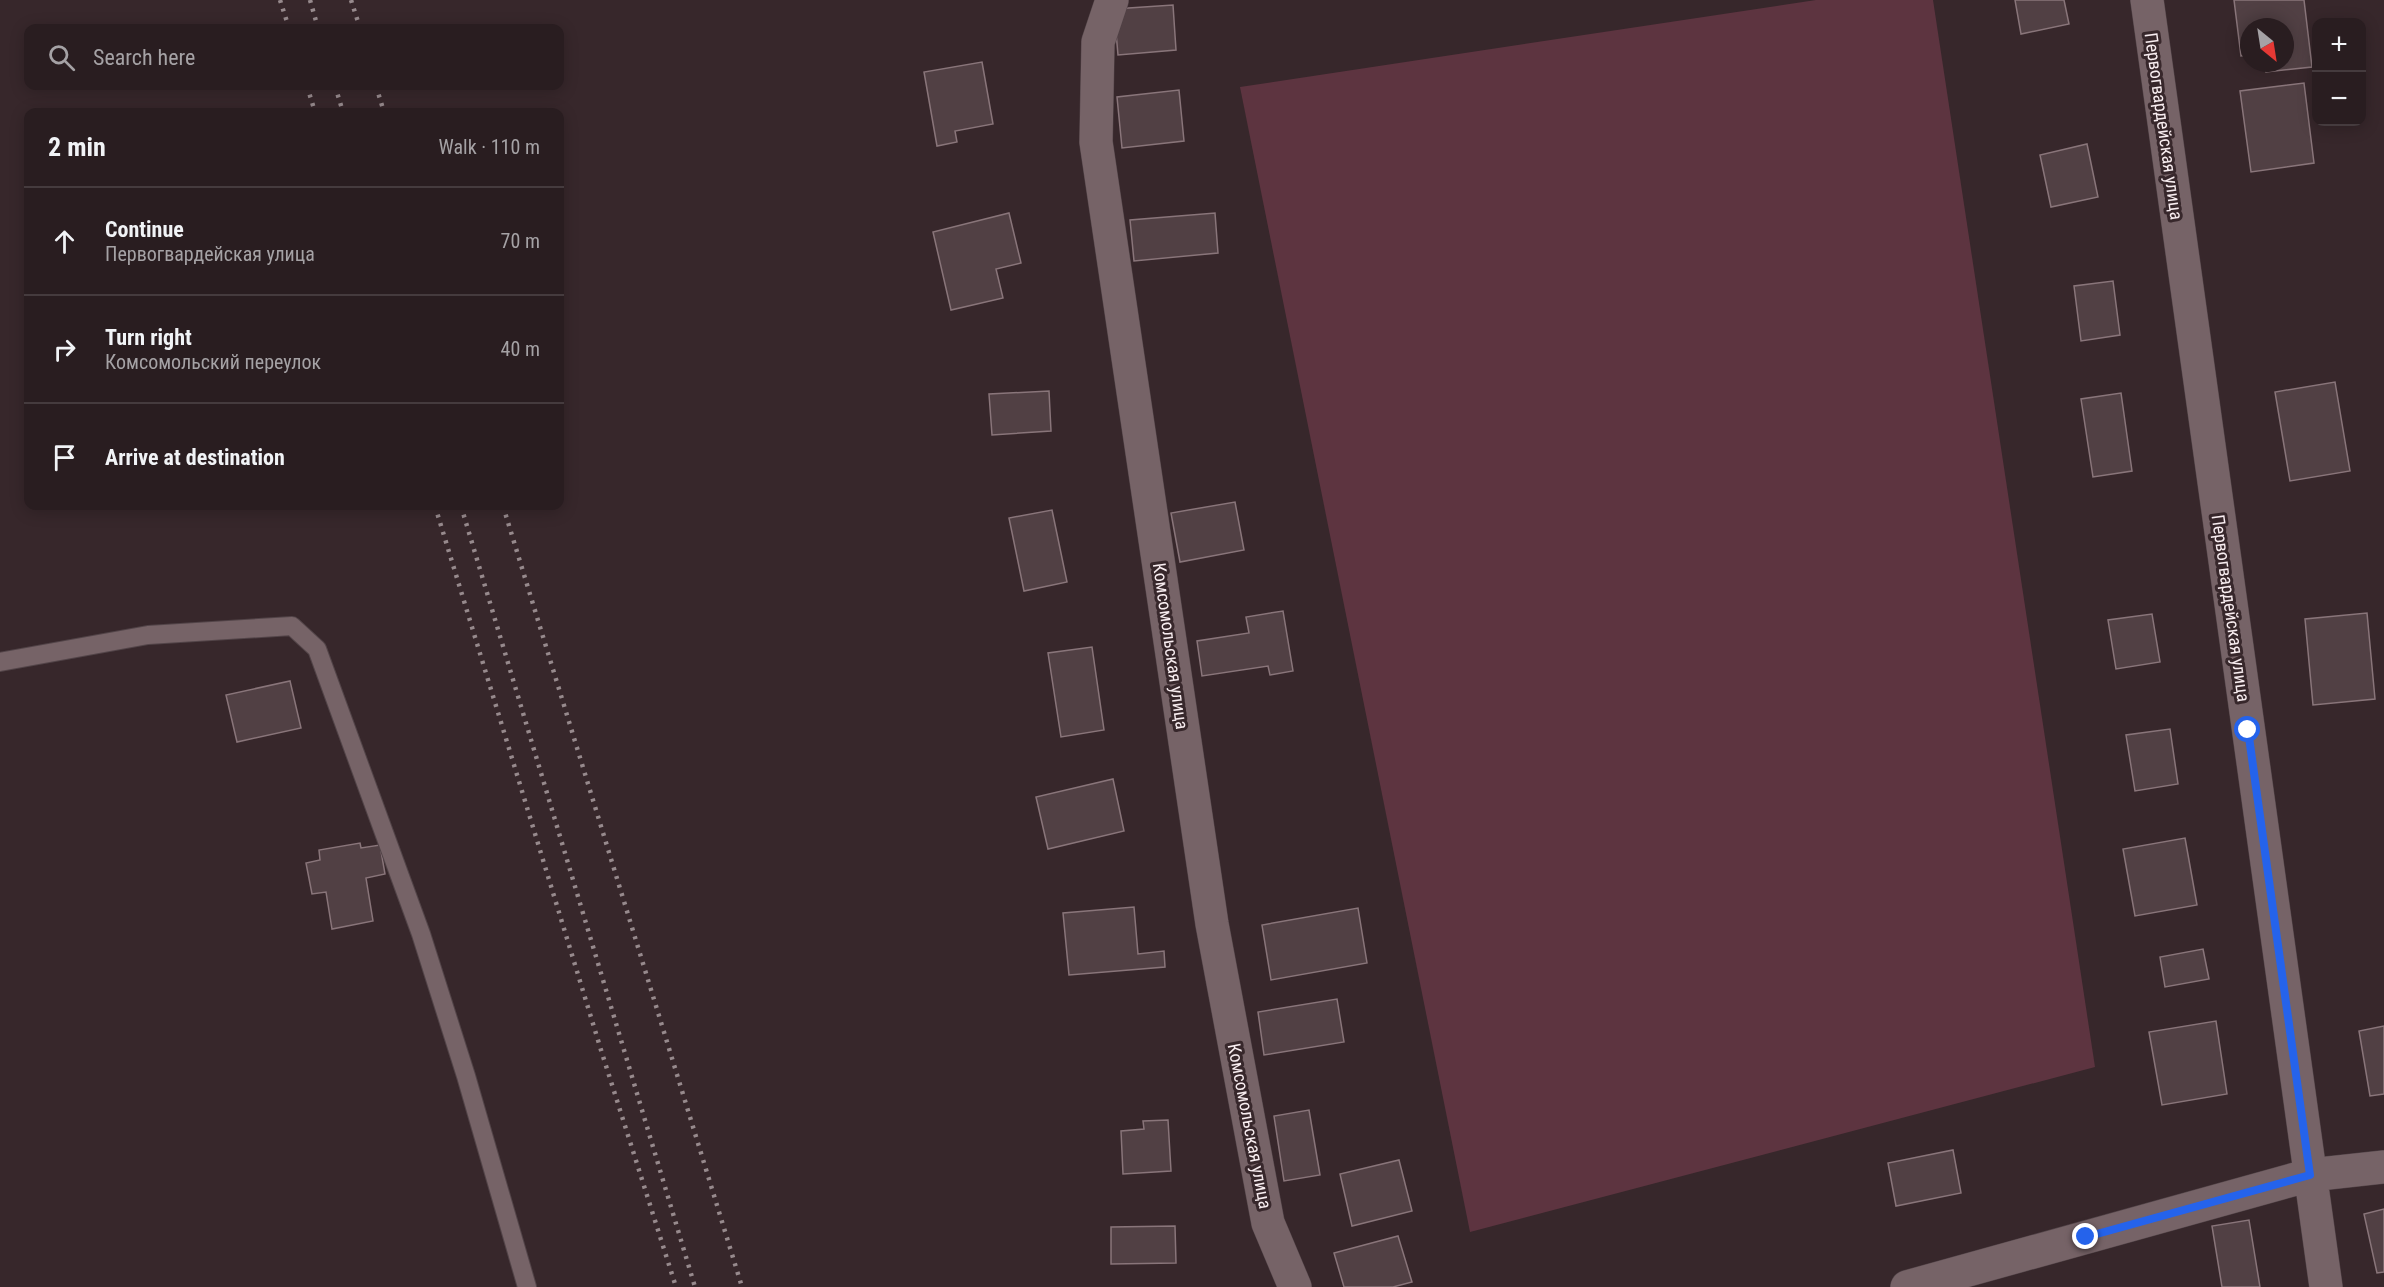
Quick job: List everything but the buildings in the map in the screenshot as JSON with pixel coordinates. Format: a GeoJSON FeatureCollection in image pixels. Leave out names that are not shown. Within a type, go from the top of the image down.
{"type":"FeatureCollection","features":[{"type":"Feature","properties":{"kind":"street","name":"Комсомольская улица"},"geometry":{"type":"LineString","coordinates":[[1113,0],[1098,42],[1096,142],[1212,924],[1268,1223],[1295,1287]]}},
{"type":"Feature","properties":{"kind":"street","name":"Первогвардейская улица"},"geometry":{"type":"LineString","coordinates":[[2147,0],[2326,1287]]}},
{"type":"Feature","properties":{"kind":"street"},"geometry":{"type":"LineString","coordinates":[[1907,1287],[2310,1175],[2384,1167]]}},
{"type":"Feature","properties":{"kind":"lane"},"geometry":{"type":"LineString","coordinates":[[0,662],[148,635],[292,627],[317,649],[421,934],[466,1076],[527,1287]]}},
{"type":"Feature","properties":{"kind":"shaded area"},"geometry":{"type":"Polygon","coordinates":[[[1816,0],[1933,0],[2095,1067],[1470,1232],[1240,87],[1816,0]]]}},
{"type":"Feature","properties":{"kind":"railway"},"geometry":{"type":"LineString","coordinates":[[280,0],[288,24]]}},
{"type":"Feature","properties":{"kind":"railway"},"geometry":{"type":"LineString","coordinates":[[310,0],[317,24]]}},
{"type":"Feature","properties":{"kind":"railway"},"geometry":{"type":"LineString","coordinates":[[351,0],[359,24]]}},
{"type":"Feature","properties":{"kind":"railway"},"geometry":{"type":"LineString","coordinates":[[308,90],[314,108]]}},
{"type":"Feature","properties":{"kind":"railway"},"geometry":{"type":"LineString","coordinates":[[336,90],[342,108]]}},
{"type":"Feature","properties":{"kind":"railway"},"geometry":{"type":"LineString","coordinates":[[377,90],[383,108]]}},
{"type":"Feature","properties":{"kind":"railway"},"geometry":{"type":"LineString","coordinates":[[436,510],[676,1287]]}},
{"type":"Feature","properties":{"kind":"railway"},"geometry":{"type":"LineString","coordinates":[[462,510],[695,1287]]}},
{"type":"Feature","properties":{"kind":"railway"},"geometry":{"type":"LineString","coordinates":[[504,510],[742,1287]]}},
{"type":"Feature","properties":{"kind":"route"},"geometry":{"type":"LineString","coordinates":[[2086,1237],[2310,1175],[2248,730]]}}]}
